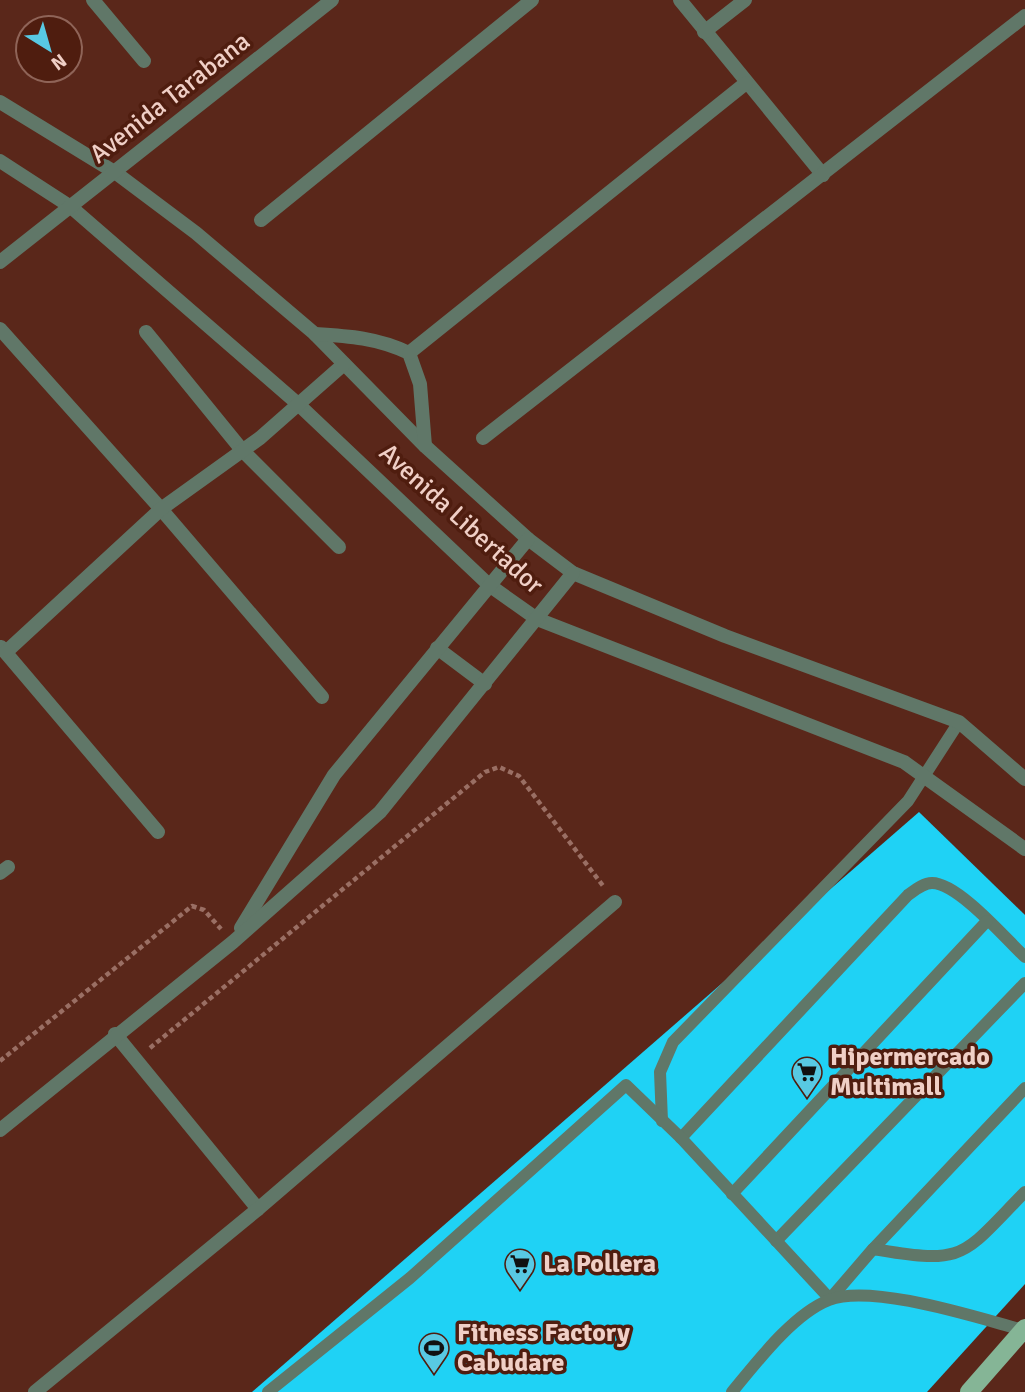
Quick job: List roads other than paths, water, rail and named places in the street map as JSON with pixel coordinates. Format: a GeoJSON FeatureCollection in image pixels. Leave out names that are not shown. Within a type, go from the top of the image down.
{"type":"FeatureCollection","features":[{"type":"Feature","properties":{"kind":"main road"},"geometry":{"type":"LineString","coordinates":[[969,1392],[1024,1329]]}},
{"type":"Feature","properties":{"kind":"street"},"geometry":{"type":"LineString","coordinates":[[93,0],[144,61]]}},
{"type":"Feature","properties":{"kind":"street","name":"Avenida Tarabana"},"geometry":{"type":"LineString","coordinates":[[0,262],[332,0]]}},
{"type":"Feature","properties":{"kind":"street"},"geometry":{"type":"LineString","coordinates":[[261,220],[532,0]]}},
{"type":"Feature","properties":{"kind":"street"},"geometry":{"type":"LineString","coordinates":[[680,0],[823,175]]}},
{"type":"Feature","properties":{"kind":"street"},"geometry":{"type":"LineString","coordinates":[[704,32],[745,0]]}},
{"type":"Feature","properties":{"kind":"street"},"geometry":{"type":"LineString","coordinates":[[483,438],[1025,16]]}},
{"type":"Feature","properties":{"kind":"street"},"geometry":{"type":"LineString","coordinates":[[409,354],[746,83]]}},
{"type":"Feature","properties":{"kind":"street","name":"Avenida Libertador"},"geometry":{"type":"LineString","coordinates":[[0,102],[116,173],[196,233],[315,334],[425,446],[528,538],[573,573],[725,636],[959,722],[1025,779]]}},
{"type":"Feature","properties":{"kind":"street","name":"Avenida Libertador"},"geometry":{"type":"LineString","coordinates":[[0,162],[71,207],[298,404],[489,585],[537,619],[904,762],[1025,849]]}},
{"type":"Feature","properties":{"kind":"street"},"geometry":{"type":"LineString","coordinates":[[0,329],[161,509],[321,697]]}},
{"type":"Feature","properties":{"kind":"street"},"geometry":{"type":"LineString","coordinates":[[146,332],[242,450],[339,547]]}},
{"type":"Feature","properties":{"kind":"street"},"geometry":{"type":"LineString","coordinates":[[315,334],[363,337],[387,343],[409,354],[420,384],[425,446]]}},
{"type":"Feature","properties":{"kind":"street"},"geometry":{"type":"LineString","coordinates":[[158,831],[3,649],[161,509],[242,450],[344,364]]}},
{"type":"Feature","properties":{"kind":"street"},"geometry":{"type":"LineString","coordinates":[[233,942],[334,775],[528,538]]}},
{"type":"Feature","properties":{"kind":"street"},"geometry":{"type":"LineString","coordinates":[[0,1130],[115,1034],[233,942],[380,812],[573,573]]}},
{"type":"Feature","properties":{"kind":"street"},"geometry":{"type":"LineString","coordinates":[[437,648],[485,684]]}},
{"type":"Feature","properties":{"kind":"street"},"geometry":{"type":"LineString","coordinates":[[35,1392],[258,1209],[615,902]]}},
{"type":"Feature","properties":{"kind":"street"},"geometry":{"type":"LineString","coordinates":[[115,1034],[258,1209]]}},
{"type":"Feature","properties":{"kind":"lane"},"geometry":{"type":"LineString","coordinates":[[662,1121],[660,1072],[673,1042],[908,801],[959,722]]}},
{"type":"Feature","properties":{"kind":"lane"},"geometry":{"type":"LineString","coordinates":[[681,1138],[915,890],[924,884],[943,885],[956,892],[1025,957]]}},
{"type":"Feature","properties":{"kind":"lane"},"geometry":{"type":"LineString","coordinates":[[732,1194],[987,921]]}},
{"type":"Feature","properties":{"kind":"lane"},"geometry":{"type":"LineString","coordinates":[[776,1241],[1025,983]]}},
{"type":"Feature","properties":{"kind":"lane"},"geometry":{"type":"LineString","coordinates":[[268,1392],[410,1278],[626,1085],[681,1138],[830,1299]]}},
{"type":"Feature","properties":{"kind":"lane"},"geometry":{"type":"LineString","coordinates":[[732,1392],[804,1314],[830,1299],[873,1249],[1025,1088]]}},
{"type":"Feature","properties":{"kind":"lane"},"geometry":{"type":"LineString","coordinates":[[873,1249],[924,1258],[958,1254],[978,1240],[1025,1192]]}},
{"type":"Feature","properties":{"kind":"lane"},"geometry":{"type":"LineString","coordinates":[[830,1299],[875,1296],[936,1306],[1024,1329]]}},
{"type":"Feature","properties":{"kind":"place","name":"Hipermercado Multimall"},"geometry":{"type":"Point","coordinates":[807,1099]}},
{"type":"Feature","properties":{"kind":"place","name":"La Pollera"},"geometry":{"type":"Point","coordinates":[520,1291]}},
{"type":"Feature","properties":{"kind":"place","name":"Fitness Factory Cabudare"},"geometry":{"type":"Point","coordinates":[434,1375]}}]}
